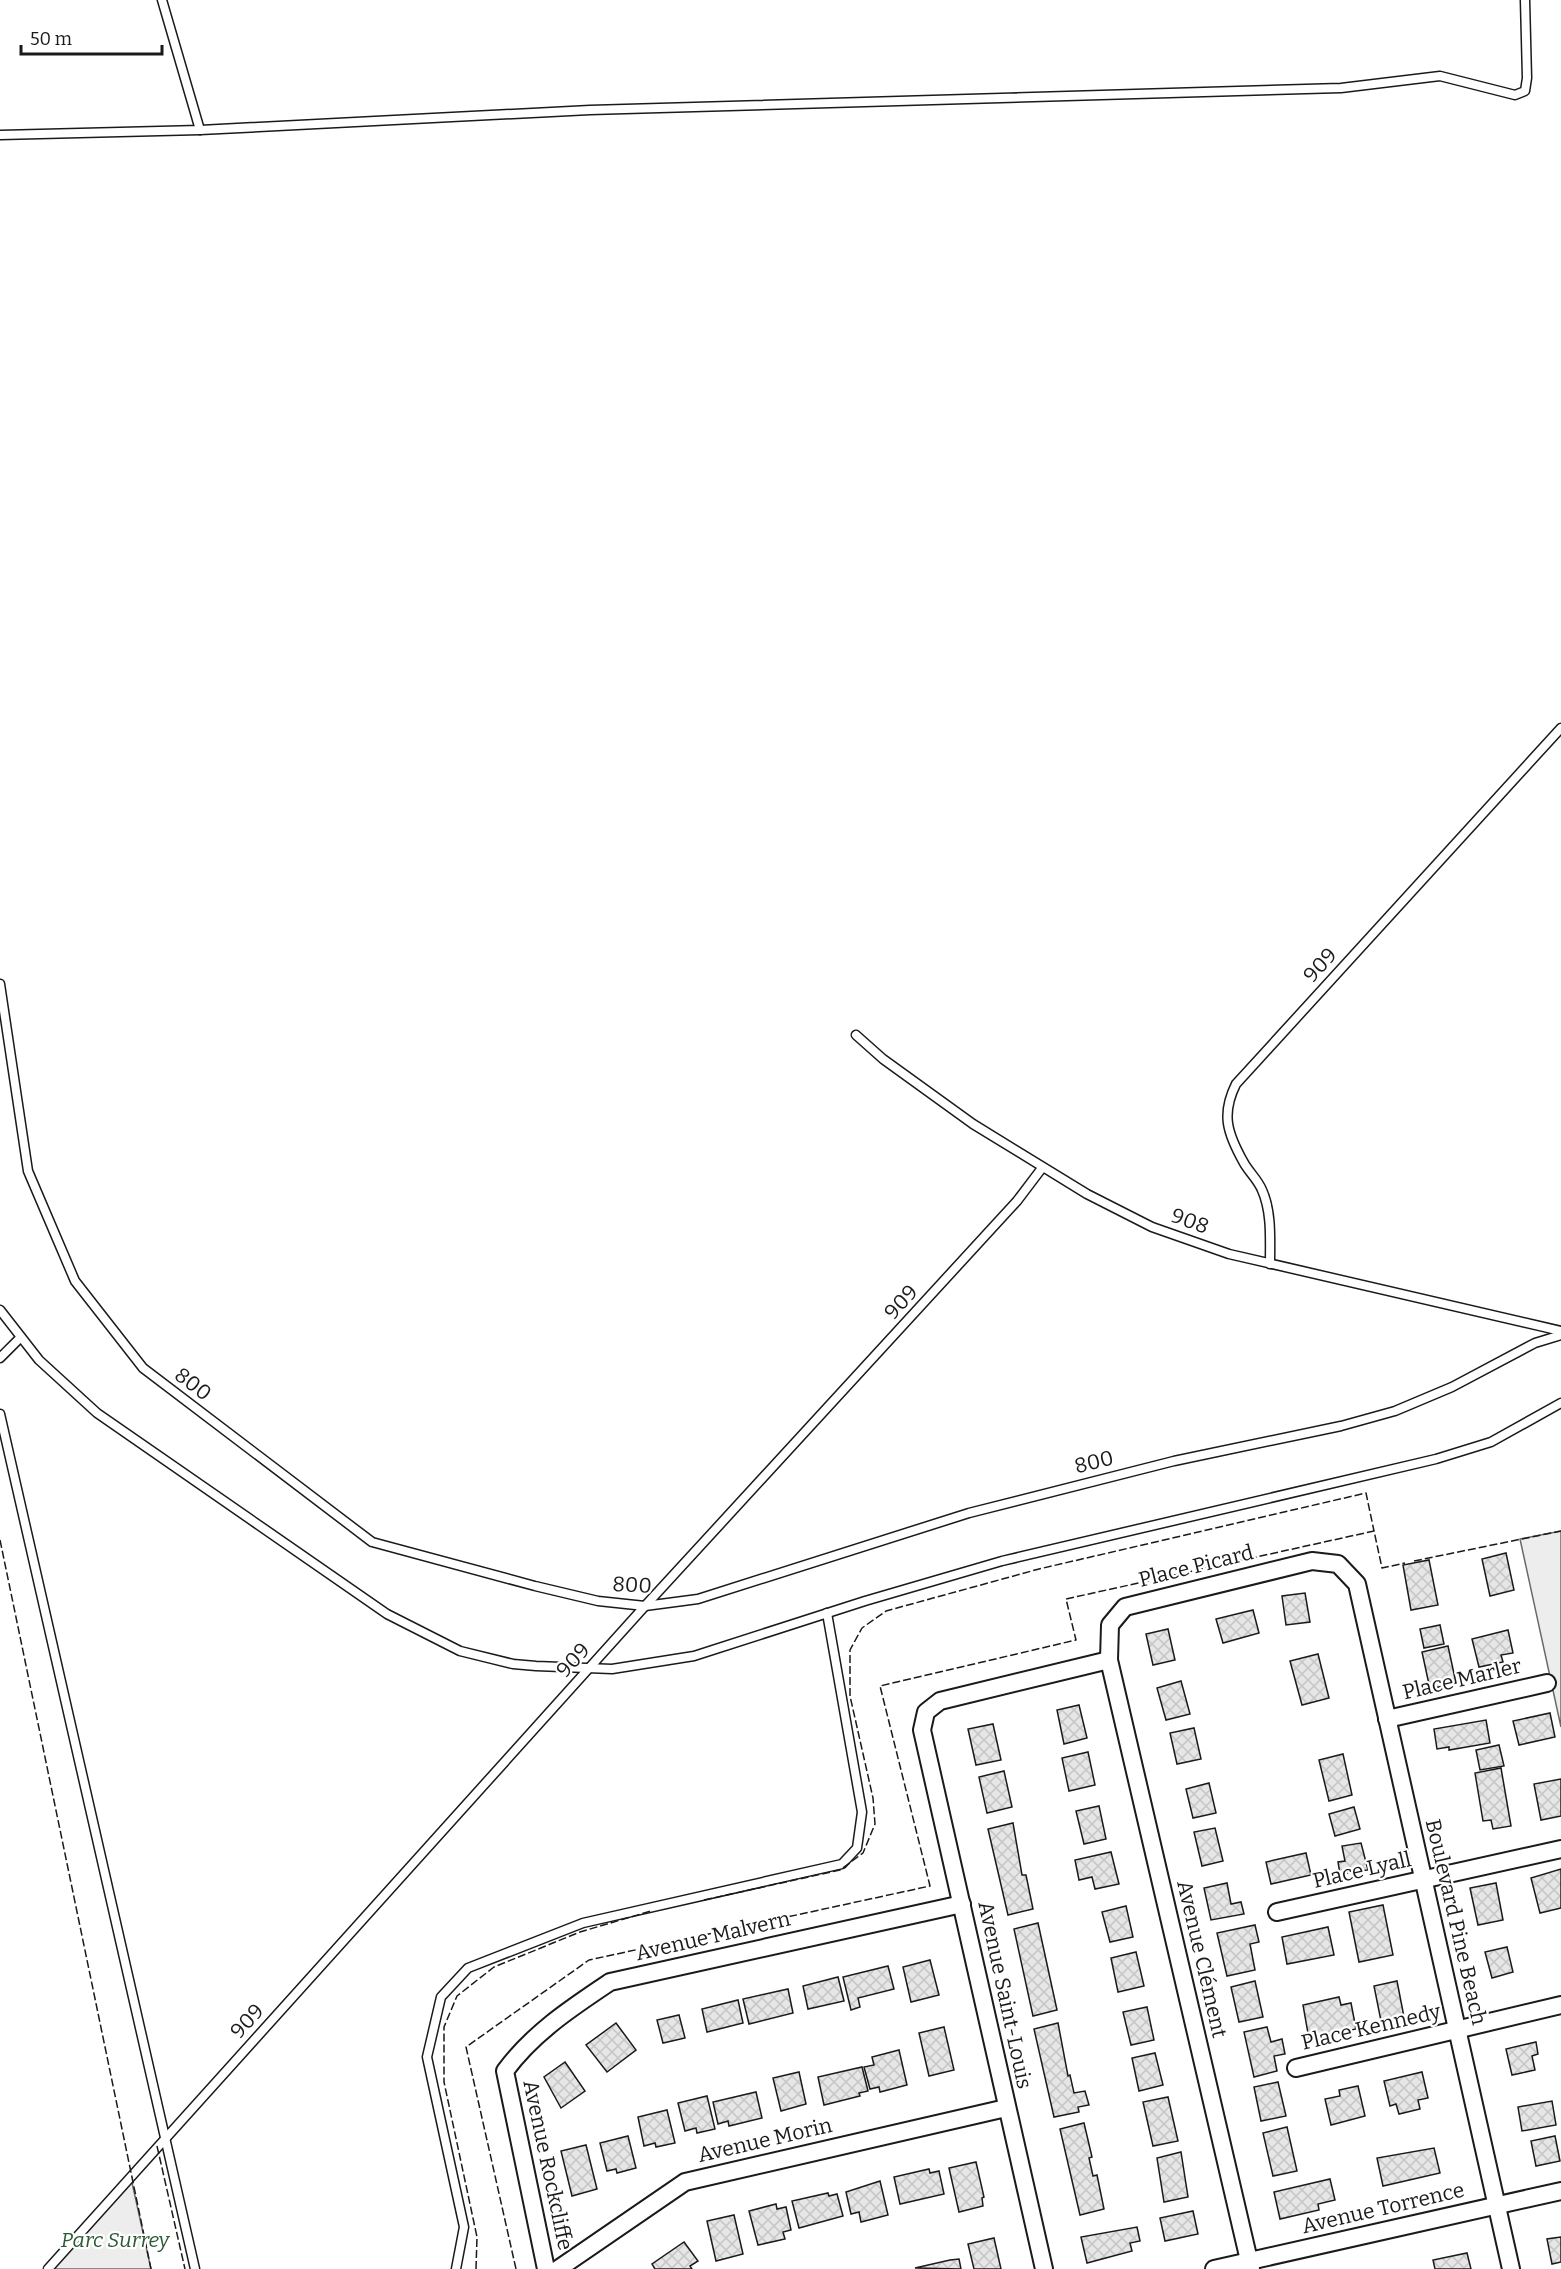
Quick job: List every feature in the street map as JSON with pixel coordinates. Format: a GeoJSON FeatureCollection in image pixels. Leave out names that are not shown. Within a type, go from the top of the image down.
{"type":"FeatureCollection","features":[{"type":"Feature","properties":{"kind":"street","name":"Place Picard"},"geometry":{"type":"LineString","coordinates":[[1109,1660],[1110,1625],[1125,1607],[1312,1561],[1338,1564],[1357,1584]]}},
{"type":"Feature","properties":{"kind":"street","name":"Boulevard Pine Beach"},"geometry":{"type":"LineString","coordinates":[[1357,1584],[1511,2269]]}},
{"type":"Feature","properties":{"kind":"street","name":"Avenue Saint-Louis"},"geometry":{"type":"LineString","coordinates":[[1044,2269],[922,1730],[926,1712],[940,1701],[1109,1660]]}},
{"type":"Feature","properties":{"kind":"street","name":"Avenue Clément"},"geometry":{"type":"LineString","coordinates":[[1109,1660],[1250,2265]]}},
{"type":"Feature","properties":{"kind":"street","name":"Place Marler"},"geometry":{"type":"LineString","coordinates":[[1387,1719],[1547,1683]]}},
{"type":"Feature","properties":{"kind":"street","name":"Place Lyall"},"geometry":{"type":"LineString","coordinates":[[1277,1912],[1561,1849]]}},
{"type":"Feature","properties":{"kind":"street","name":"Avenue Malvern"},"geometry":{"type":"LineString","coordinates":[[505,2071],[524,2045],[610,1982],[962,1904]]}},
{"type":"Feature","properties":{"kind":"street","name":"Place Kennedy"},"geometry":{"type":"LineString","coordinates":[[1296,2068],[1561,2005]]}},
{"type":"Feature","properties":{"kind":"street","name":"Avenue Rockcliffe"},"geometry":{"type":"LineString","coordinates":[[505,2071],[546,2269]]}},
{"type":"Feature","properties":{"kind":"street","name":"Avenue Morin"},"geometry":{"type":"LineString","coordinates":[[558,2269],[685,2182],[1006,2108]]}},
{"type":"Feature","properties":{"kind":"street","name":"Avenue Torrence"},"geometry":{"type":"LineString","coordinates":[[1214,2269],[1250,2265],[1561,2191]]}},
{"type":"Feature","properties":{"kind":"lane"},"geometry":{"type":"LineString","coordinates":[[162,0],[200,130]]}},
{"type":"Feature","properties":{"kind":"lane"},"geometry":{"type":"LineString","coordinates":[[0,135],[200,130],[602,110],[1341,88],[1423,76],[1440,76],[1515,95],[1524,91],[1527,78],[1525,0]]}},
{"type":"Feature","properties":{"kind":"lane","name":"909"},"geometry":{"type":"LineString","coordinates":[[1270,1264],[1268,1208],[1262,1188],[1244,1163],[1226,1118],[1227,1101],[1236,1084],[1561,728]]}},
{"type":"Feature","properties":{"kind":"lane","name":"800"},"geometry":{"type":"LineString","coordinates":[[0,984],[28,1171],[75,1281],[143,1368],[372,1542],[534,1586],[598,1600],[645,1605],[698,1599],[969,1513],[1095,1480],[1232,1448],[1341,1426],[1387,1413],[1452,1387],[1535,1342],[1561,1333]]}},
{"type":"Feature","properties":{"kind":"lane","name":"908"},"geometry":{"type":"LineString","coordinates":[[856,1035],[917,1084],[1042,1168],[1152,1227],[1229,1254],[1561,1333]]}},
{"type":"Feature","properties":{"kind":"lane","name":"909"},"geometry":{"type":"LineString","coordinates":[[48,2269],[589,1670],[645,1605],[1017,1201],[1042,1168]]}},
{"type":"Feature","properties":{"kind":"lane"},"geometry":{"type":"LineString","coordinates":[[0,1310],[20,1338],[56,1377],[97,1413],[251,1521],[413,1629],[460,1651],[484,1658],[513,1664],[589,1670],[635,1666],[694,1656],[827,1613],[1002,1561],[1466,1451],[1514,1431],[1561,1403]]}},
{"type":"Feature","properties":{"kind":"lane"},"geometry":{"type":"LineString","coordinates":[[0,1358],[20,1338]]}},
{"type":"Feature","properties":{"kind":"lane"},"geometry":{"type":"LineString","coordinates":[[0,1414],[195,2269]]}},
{"type":"Feature","properties":{"kind":"lane"},"geometry":{"type":"LineString","coordinates":[[456,2269],[464,2227],[427,2057],[441,1997],[468,1968],[583,1923],[842,1864],[857,1848],[862,1812],[827,1613]]}},
{"type":"Feature","properties":{"kind":"shaded area"},"geometry":{"type":"Polygon","coordinates":[[[1561,1531],[1561,1727],[1520,1539],[1561,1531]]]}},
{"type":"Feature","properties":{"kind":"shaded area","name":"Parc Surrey"},"geometry":{"type":"Polygon","coordinates":[[[131,2178],[151,2269],[48,2269],[131,2178]]]}},
{"type":"Feature","properties":{"kind":"building"},"geometry":{"type":"Polygon","coordinates":[[[1506,1553],[1514,1590],[1490,1596],[1482,1559],[1506,1553]]]}},
{"type":"Feature","properties":{"kind":"building"},"geometry":{"type":"Polygon","coordinates":[[[1429,1560],[1438,1605],[1411,1610],[1403,1565],[1429,1560]]]}},
{"type":"Feature","properties":{"kind":"building"},"geometry":{"type":"Polygon","coordinates":[[[1305,1593],[1310,1622],[1286,1625],[1282,1596],[1305,1593]]]}},
{"type":"Feature","properties":{"kind":"building"},"geometry":{"type":"Polygon","coordinates":[[[1253,1610],[1259,1633],[1223,1643],[1216,1619],[1253,1610]]]}},
{"type":"Feature","properties":{"kind":"building"},"geometry":{"type":"Polygon","coordinates":[[[1440,1625],[1444,1644],[1424,1648],[1420,1629],[1440,1625]]]}},
{"type":"Feature","properties":{"kind":"building"},"geometry":{"type":"Polygon","coordinates":[[[1168,1629],[1175,1660],[1153,1665],[1146,1634],[1168,1629]]]}},
{"type":"Feature","properties":{"kind":"building"},"geometry":{"type":"Polygon","coordinates":[[[1508,1630],[1513,1653],[1501,1655],[1503,1662],[1479,1667],[1472,1639],[1508,1630]]]}},
{"type":"Feature","properties":{"kind":"building"},"geometry":{"type":"Polygon","coordinates":[[[1448,1646],[1456,1683],[1430,1689],[1422,1652],[1448,1646]]]}},
{"type":"Feature","properties":{"kind":"building"},"geometry":{"type":"Polygon","coordinates":[[[1318,1654],[1329,1698],[1302,1705],[1290,1661],[1318,1654]]]}},
{"type":"Feature","properties":{"kind":"building"},"geometry":{"type":"Polygon","coordinates":[[[1181,1681],[1190,1714],[1166,1720],[1157,1688],[1181,1681]]]}},
{"type":"Feature","properties":{"kind":"building"},"geometry":{"type":"Polygon","coordinates":[[[1079,1705],[1087,1738],[1064,1744],[1057,1710],[1079,1705]]]}},
{"type":"Feature","properties":{"kind":"building"},"geometry":{"type":"Polygon","coordinates":[[[1550,1713],[1555,1737],[1519,1745],[1513,1721],[1550,1713]]]}},
{"type":"Feature","properties":{"kind":"building"},"geometry":{"type":"Polygon","coordinates":[[[1486,1720],[1490,1743],[1449,1750],[1449,1747],[1437,1749],[1434,1729],[1486,1720]]]}},
{"type":"Feature","properties":{"kind":"building"},"geometry":{"type":"Polygon","coordinates":[[[993,1724],[1001,1760],[976,1765],[968,1729],[993,1724]]]}},
{"type":"Feature","properties":{"kind":"building"},"geometry":{"type":"Polygon","coordinates":[[[1194,1728],[1201,1759],[1177,1764],[1170,1733],[1194,1728]]]}},
{"type":"Feature","properties":{"kind":"building"},"geometry":{"type":"Polygon","coordinates":[[[1499,1745],[1504,1766],[1480,1770],[1476,1750],[1499,1745]]]}},
{"type":"Feature","properties":{"kind":"building"},"geometry":{"type":"Polygon","coordinates":[[[1088,1752],[1095,1785],[1069,1791],[1062,1758],[1088,1752]]]}},
{"type":"Feature","properties":{"kind":"building"},"geometry":{"type":"Polygon","coordinates":[[[1343,1754],[1352,1795],[1329,1801],[1319,1760],[1343,1754]]]}},
{"type":"Feature","properties":{"kind":"building"},"geometry":{"type":"Polygon","coordinates":[[[1501,1768],[1511,1826],[1493,1829],[1491,1820],[1483,1821],[1475,1773],[1501,1768]]]}},
{"type":"Feature","properties":{"kind":"building"},"geometry":{"type":"Polygon","coordinates":[[[1004,1771],[1012,1807],[987,1813],[979,1777],[1004,1771]]]}},
{"type":"Feature","properties":{"kind":"building"},"geometry":{"type":"Polygon","coordinates":[[[1561,1779],[1561,1816],[1541,1820],[1534,1784],[1561,1779]]]}},
{"type":"Feature","properties":{"kind":"building"},"geometry":{"type":"Polygon","coordinates":[[[1209,1783],[1216,1813],[1193,1818],[1186,1789],[1209,1783]]]}},
{"type":"Feature","properties":{"kind":"building"},"geometry":{"type":"Polygon","coordinates":[[[1099,1806],[1106,1839],[1084,1844],[1076,1811],[1099,1806]]]}},
{"type":"Feature","properties":{"kind":"building"},"geometry":{"type":"Polygon","coordinates":[[[1354,1807],[1360,1829],[1335,1836],[1329,1814],[1354,1807]]]}},
{"type":"Feature","properties":{"kind":"building"},"geometry":{"type":"Polygon","coordinates":[[[1013,1823],[1022,1875],[1026,1875],[1033,1909],[1008,1915],[988,1829],[1013,1823]]]}},
{"type":"Feature","properties":{"kind":"building"},"geometry":{"type":"Polygon","coordinates":[[[1215,1828],[1223,1861],[1202,1866],[1194,1832],[1215,1828]]]}},
{"type":"Feature","properties":{"kind":"building"},"geometry":{"type":"Polygon","coordinates":[[[1361,1843],[1368,1870],[1340,1874],[1338,1862],[1345,1861],[1342,1846],[1361,1843]]]}},
{"type":"Feature","properties":{"kind":"building"},"geometry":{"type":"Polygon","coordinates":[[[1111,1852],[1119,1884],[1095,1889],[1092,1877],[1079,1880],[1075,1860],[1111,1852]]]}},
{"type":"Feature","properties":{"kind":"building"},"geometry":{"type":"Polygon","coordinates":[[[1306,1853],[1311,1875],[1271,1884],[1266,1862],[1306,1853]]]}},
{"type":"Feature","properties":{"kind":"building"},"geometry":{"type":"Polygon","coordinates":[[[1561,1869],[1561,1908],[1540,1913],[1531,1878],[1561,1869]]]}},
{"type":"Feature","properties":{"kind":"building"},"geometry":{"type":"Polygon","coordinates":[[[1227,1883],[1231,1904],[1241,1902],[1244,1914],[1211,1920],[1204,1888],[1227,1883]]]}},
{"type":"Feature","properties":{"kind":"building"},"geometry":{"type":"Polygon","coordinates":[[[1496,1883],[1503,1920],[1478,1925],[1470,1888],[1496,1883]]]}},
{"type":"Feature","properties":{"kind":"building"},"geometry":{"type":"Polygon","coordinates":[[[1383,1905],[1393,1955],[1359,1962],[1349,1912],[1383,1905]]]}},
{"type":"Feature","properties":{"kind":"building"},"geometry":{"type":"Polygon","coordinates":[[[1126,1906],[1133,1937],[1110,1942],[1102,1912],[1126,1906]]]}},
{"type":"Feature","properties":{"kind":"building"},"geometry":{"type":"Polygon","coordinates":[[[1038,1923],[1057,2010],[1033,2016],[1014,1929],[1038,1923]]]}},
{"type":"Feature","properties":{"kind":"building"},"geometry":{"type":"Polygon","coordinates":[[[1255,1925],[1259,1942],[1250,1944],[1255,1970],[1227,1976],[1217,1933],[1255,1925]]]}},
{"type":"Feature","properties":{"kind":"building"},"geometry":{"type":"Polygon","coordinates":[[[1328,1927],[1334,1955],[1287,1964],[1282,1937],[1328,1927]]]}},
{"type":"Feature","properties":{"kind":"building"},"geometry":{"type":"Polygon","coordinates":[[[1507,1947],[1513,1972],[1492,1978],[1485,1952],[1507,1947]]]}},
{"type":"Feature","properties":{"kind":"building"},"geometry":{"type":"Polygon","coordinates":[[[1136,1952],[1144,1986],[1118,1992],[1111,1958],[1136,1952]]]}},
{"type":"Feature","properties":{"kind":"building"},"geometry":{"type":"Polygon","coordinates":[[[930,1960],[939,1995],[911,2002],[903,1967],[930,1960]]]}},
{"type":"Feature","properties":{"kind":"building"},"geometry":{"type":"Polygon","coordinates":[[[888,1966],[894,1989],[858,1998],[860,2007],[851,2010],[843,1977],[888,1966]]]}},
{"type":"Feature","properties":{"kind":"building"},"geometry":{"type":"Polygon","coordinates":[[[838,1977],[844,2001],[808,2009],[803,1986],[838,1977]]]}},
{"type":"Feature","properties":{"kind":"building"},"geometry":{"type":"Polygon","coordinates":[[[1255,1981],[1263,2017],[1239,2022],[1231,1987],[1255,1981]]]}},
{"type":"Feature","properties":{"kind":"building"},"geometry":{"type":"Polygon","coordinates":[[[1397,1981],[1404,2017],[1381,2021],[1374,1986],[1397,1981]]]}},
{"type":"Feature","properties":{"kind":"building"},"geometry":{"type":"Polygon","coordinates":[[[788,1989],[793,2013],[749,2024],[743,1999],[788,1989]]]}},
{"type":"Feature","properties":{"kind":"building"},"geometry":{"type":"Polygon","coordinates":[[[1339,1997],[1341,2005],[1351,2003],[1356,2029],[1309,2039],[1303,2005],[1339,1997]]]}},
{"type":"Feature","properties":{"kind":"building"},"geometry":{"type":"Polygon","coordinates":[[[738,2000],[743,2023],[707,2032],[702,2009],[738,2000]]]}},
{"type":"Feature","properties":{"kind":"building"},"geometry":{"type":"Polygon","coordinates":[[[1147,2007],[1154,2040],[1131,2045],[1123,2012],[1147,2007]]]}},
{"type":"Feature","properties":{"kind":"building"},"geometry":{"type":"Polygon","coordinates":[[[679,2015],[685,2038],[663,2043],[657,2020],[679,2015]]]}},
{"type":"Feature","properties":{"kind":"building"},"geometry":{"type":"Polygon","coordinates":[[[616,2023],[636,2050],[607,2072],[586,2045],[616,2023]]]}},
{"type":"Feature","properties":{"kind":"building"},"geometry":{"type":"Polygon","coordinates":[[[1058,2023],[1068,2076],[1070,2075],[1074,2093],[1085,2091],[1089,2105],[1078,2107],[1079,2112],[1054,2117],[1034,2029],[1058,2023]]]}},
{"type":"Feature","properties":{"kind":"building"},"geometry":{"type":"Polygon","coordinates":[[[944,2027],[954,2070],[929,2076],[919,2033],[944,2027]]]}},
{"type":"Feature","properties":{"kind":"building"},"geometry":{"type":"Polygon","coordinates":[[[1267,2027],[1271,2042],[1282,2039],[1285,2054],[1274,2056],[1277,2071],[1254,2077],[1244,2032],[1267,2027]]]}},
{"type":"Feature","properties":{"kind":"building"},"geometry":{"type":"Polygon","coordinates":[[[1536,2042],[1538,2054],[1532,2056],[1535,2070],[1512,2075],[1506,2049],[1536,2042]]]}},
{"type":"Feature","properties":{"kind":"building"},"geometry":{"type":"Polygon","coordinates":[[[899,2050],[907,2085],[880,2092],[879,2087],[870,2089],[864,2067],[874,2065],[872,2057],[899,2050]]]}},
{"type":"Feature","properties":{"kind":"building"},"geometry":{"type":"Polygon","coordinates":[[[1155,2053],[1163,2085],[1139,2091],[1132,2058],[1155,2053]]]}},
{"type":"Feature","properties":{"kind":"building"},"geometry":{"type":"Polygon","coordinates":[[[565,2062],[585,2091],[561,2108],[544,2077],[565,2062]]]}},
{"type":"Feature","properties":{"kind":"building"},"geometry":{"type":"Polygon","coordinates":[[[862,2067],[868,2091],[859,2093],[860,2096],[824,2105],[818,2077],[862,2067]]]}},
{"type":"Feature","properties":{"kind":"building"},"geometry":{"type":"Polygon","coordinates":[[[799,2072],[806,2104],[781,2111],[773,2078],[799,2072]]]}},
{"type":"Feature","properties":{"kind":"building"},"geometry":{"type":"Polygon","coordinates":[[[1422,2072],[1428,2098],[1418,2100],[1420,2109],[1399,2114],[1396,2104],[1390,2106],[1384,2081],[1422,2072]]]}},
{"type":"Feature","properties":{"kind":"building"},"geometry":{"type":"Polygon","coordinates":[[[1278,2082],[1286,2116],[1261,2121],[1254,2087],[1278,2082]]]}},
{"type":"Feature","properties":{"kind":"building"},"geometry":{"type":"Polygon","coordinates":[[[1358,2086],[1365,2116],[1331,2125],[1325,2099],[1340,2096],[1339,2090],[1358,2086]]]}},
{"type":"Feature","properties":{"kind":"building"},"geometry":{"type":"Polygon","coordinates":[[[756,2092],[762,2118],[729,2126],[728,2121],[718,2124],[713,2102],[756,2092]]]}},
{"type":"Feature","properties":{"kind":"building"},"geometry":{"type":"Polygon","coordinates":[[[707,2096],[715,2129],[697,2133],[696,2128],[685,2131],[678,2103],[707,2096]]]}},
{"type":"Feature","properties":{"kind":"building"},"geometry":{"type":"Polygon","coordinates":[[[1168,2097],[1178,2141],[1153,2146],[1143,2102],[1168,2097]]]}},
{"type":"Feature","properties":{"kind":"building"},"geometry":{"type":"Polygon","coordinates":[[[1552,2101],[1556,2125],[1522,2131],[1518,2107],[1552,2101]]]}},
{"type":"Feature","properties":{"kind":"building"},"geometry":{"type":"Polygon","coordinates":[[[667,2110],[675,2143],[656,2147],[655,2143],[644,2146],[638,2117],[667,2110]]]}},
{"type":"Feature","properties":{"kind":"building"},"geometry":{"type":"Polygon","coordinates":[[[1084,2123],[1092,2157],[1089,2158],[1093,2176],[1097,2175],[1104,2209],[1080,2215],[1060,2129],[1084,2123]]]}},
{"type":"Feature","properties":{"kind":"building"},"geometry":{"type":"Polygon","coordinates":[[[1287,2127],[1297,2171],[1273,2176],[1263,2133],[1287,2127]]]}},
{"type":"Feature","properties":{"kind":"building"},"geometry":{"type":"Polygon","coordinates":[[[628,2136],[636,2168],[617,2173],[616,2169],[607,2171],[600,2143],[628,2136]]]}},
{"type":"Feature","properties":{"kind":"building"},"geometry":{"type":"Polygon","coordinates":[[[1555,2136],[1560,2161],[1536,2166],[1531,2141],[1555,2136]]]}},
{"type":"Feature","properties":{"kind":"building"},"geometry":{"type":"Polygon","coordinates":[[[586,2145],[597,2189],[572,2196],[561,2151],[586,2145]]]}},
{"type":"Feature","properties":{"kind":"building"},"geometry":{"type":"Polygon","coordinates":[[[1434,2148],[1440,2173],[1383,2186],[1377,2158],[1434,2148]]]}},
{"type":"Feature","properties":{"kind":"building"},"geometry":{"type":"Polygon","coordinates":[[[1181,2152],[1188,2197],[1164,2202],[1157,2158],[1181,2152]]]}},
{"type":"Feature","properties":{"kind":"building"},"geometry":{"type":"Polygon","coordinates":[[[976,2162],[984,2197],[982,2198],[983,2206],[959,2212],[949,2168],[976,2162]]]}},
{"type":"Feature","properties":{"kind":"building"},"geometry":{"type":"Polygon","coordinates":[[[929,2169],[930,2173],[939,2171],[944,2194],[900,2204],[894,2177],[929,2169]]]}},
{"type":"Feature","properties":{"kind":"building"},"geometry":{"type":"Polygon","coordinates":[[[1330,2179],[1335,2200],[1318,2204],[1319,2210],[1280,2219],[1274,2192],[1330,2179]]]}},
{"type":"Feature","properties":{"kind":"building"},"geometry":{"type":"Polygon","coordinates":[[[880,2181],[888,2215],[861,2222],[859,2212],[851,2214],[846,2192],[880,2181]]]}},
{"type":"Feature","properties":{"kind":"building"},"geometry":{"type":"Polygon","coordinates":[[[828,2193],[829,2196],[837,2194],[843,2216],[799,2228],[792,2201],[828,2193]]]}},
{"type":"Feature","properties":{"kind":"building"},"geometry":{"type":"Polygon","coordinates":[[[776,2204],[777,2209],[786,2207],[791,2230],[783,2232],[785,2239],[758,2245],[749,2211],[776,2204]]]}},
{"type":"Feature","properties":{"kind":"building"},"geometry":{"type":"Polygon","coordinates":[[[1193,2211],[1198,2234],[1165,2241],[1160,2218],[1193,2211]]]}},
{"type":"Feature","properties":{"kind":"building"},"geometry":{"type":"Polygon","coordinates":[[[734,2215],[743,2254],[716,2261],[707,2221],[734,2215]]]}},
{"type":"Feature","properties":{"kind":"building"},"geometry":{"type":"Polygon","coordinates":[[[1137,2227],[1140,2241],[1130,2243],[1132,2251],[1087,2263],[1081,2237],[1137,2227]]]}},
{"type":"Feature","properties":{"kind":"building"},"geometry":{"type":"Polygon","coordinates":[[[1561,2237],[1561,2262],[1552,2264],[1547,2239],[1561,2237]]]}},
{"type":"Feature","properties":{"kind":"building"},"geometry":{"type":"Polygon","coordinates":[[[994,2238],[1001,2269],[974,2269],[968,2244],[994,2238]]]}},
{"type":"Feature","properties":{"kind":"building"},"geometry":{"type":"Polygon","coordinates":[[[684,2242],[698,2261],[690,2266],[692,2269],[655,2269],[652,2264],[684,2242]]]}},
{"type":"Feature","properties":{"kind":"building"},"geometry":{"type":"Polygon","coordinates":[[[1467,2253],[1471,2269],[1435,2269],[1433,2260],[1467,2253]]]}},
{"type":"Feature","properties":{"kind":"building"},"geometry":{"type":"Polygon","coordinates":[[[959,2259],[961,2269],[915,2268],[950,2260],[959,2259]]]}},
{"type":"Feature","properties":{"kind":"fence"},"geometry":{"type":"LineString","coordinates":[[704,1900],[840,1870],[863,1853],[875,1824],[873,1798],[850,1696],[850,1650],[862,1628],[886,1611],[1039,1569],[1366,1493],[1374,1531]]}},
{"type":"Feature","properties":{"kind":"fence"},"geometry":{"type":"LineString","coordinates":[[516,2269],[466,2047],[589,1960],[930,1886],[880,1686],[1076,1640],[1066,1599],[1374,1531],[1382,1568],[1405,1563]]}},
{"type":"Feature","properties":{"kind":"fence"},"geometry":{"type":"LineString","coordinates":[[1414,1561],[1561,1531]]}},
{"type":"Feature","properties":{"kind":"fence"},"geometry":{"type":"LineString","coordinates":[[0,1540],[151,2269]]}},
{"type":"Feature","properties":{"kind":"fence"},"geometry":{"type":"LineString","coordinates":[[476,2269],[477,2237],[444,2082],[444,2027],[457,1996],[494,1967],[580,1932],[651,1911]]}},
{"type":"Feature","properties":{"kind":"fence"},"geometry":{"type":"LineString","coordinates":[[157,2146],[185,2269]]}}]}
